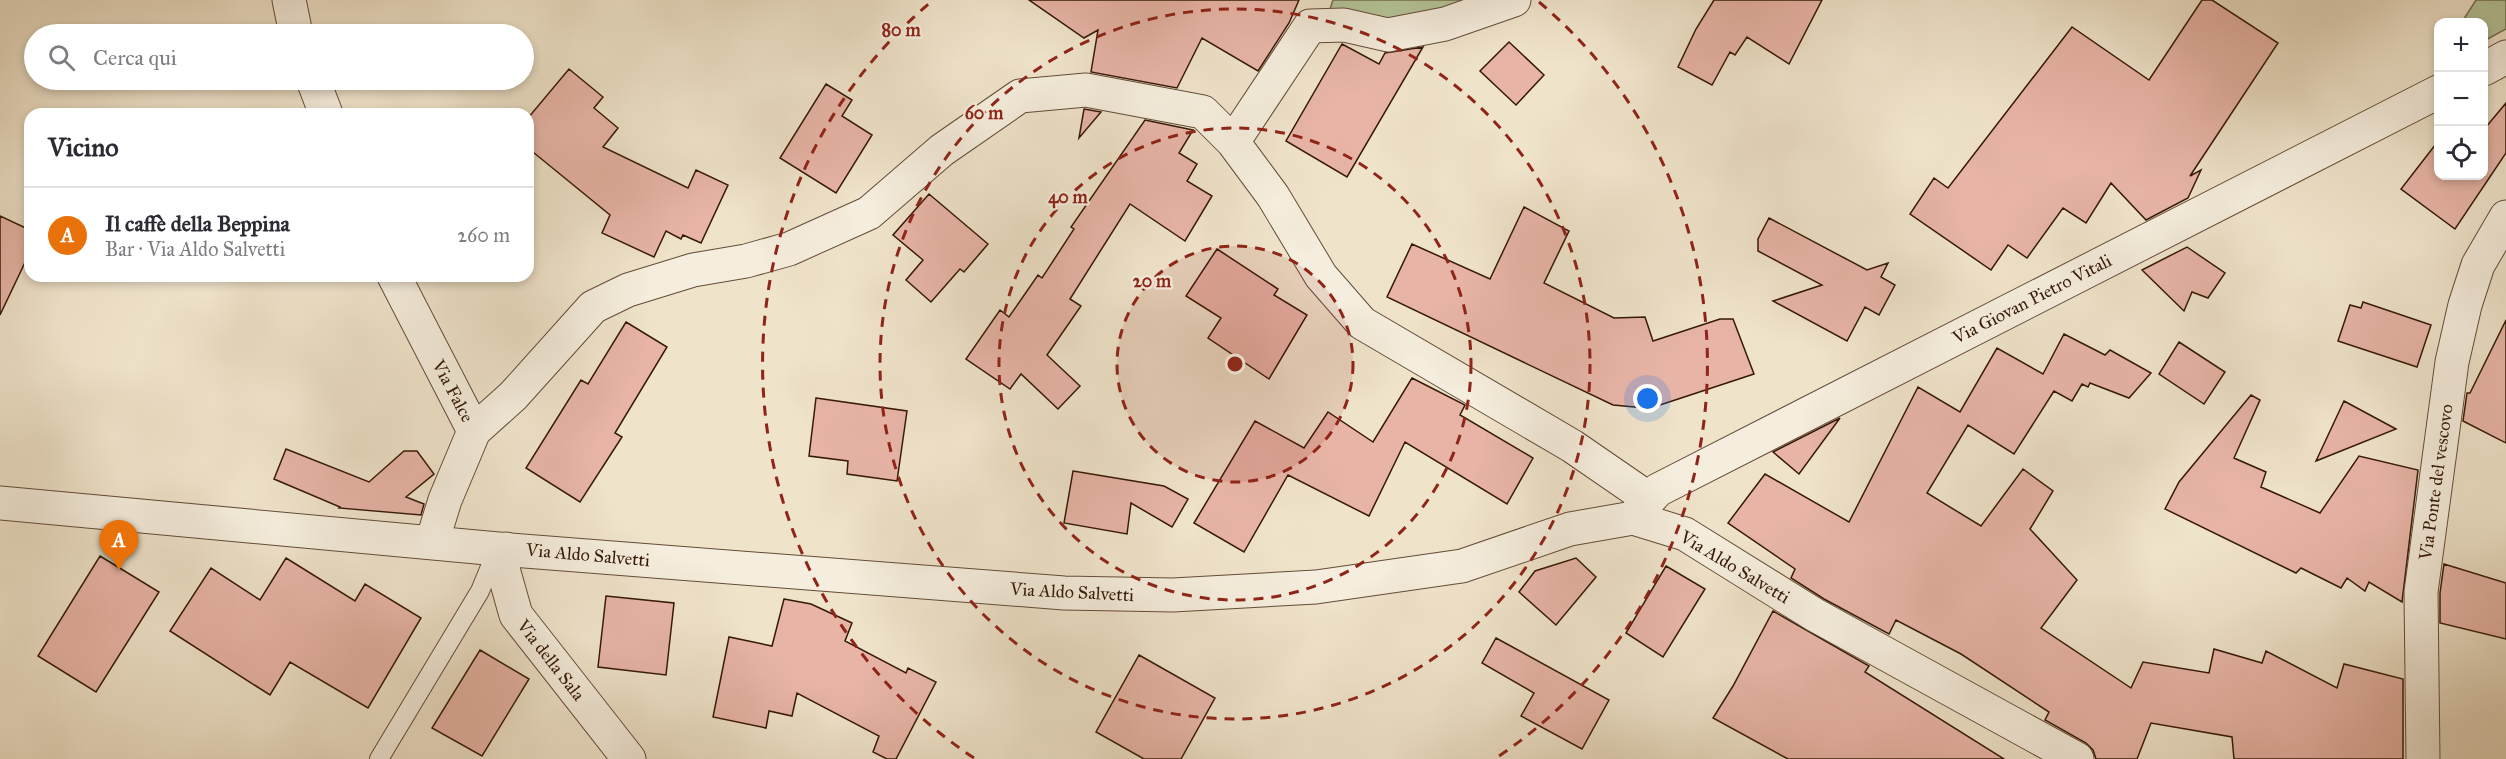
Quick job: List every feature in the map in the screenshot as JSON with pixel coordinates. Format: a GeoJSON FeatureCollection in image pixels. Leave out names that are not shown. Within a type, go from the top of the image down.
{"type":"FeatureCollection","features":[{"type":"Feature","properties":{"kind":"street"},"geometry":{"type":"LineString","coordinates":[[289,0],[294,24]]}},
{"type":"Feature","properties":{"kind":"street"},"geometry":{"type":"LineString","coordinates":[[1233,142],[1310,26],[1344,25],[1388,35],[1445,24],[1514,0]]}},
{"type":"Feature","properties":{"kind":"street"},"geometry":{"type":"LineString","coordinates":[[2488,67],[2506,57]]}},
{"type":"Feature","properties":{"kind":"street"},"geometry":{"type":"LineString","coordinates":[[317,90],[324,108]]}},
{"type":"Feature","properties":{"kind":"street"},"geometry":{"type":"LineString","coordinates":[[474,431],[513,396],[593,307],[628,290],[693,270],[746,261],[789,249],[869,213],[942,150],[1020,96],[1086,90],[1203,112],[1233,142],[1273,196],[1321,276],[1362,323],[1572,446],[1641,508]]}},
{"type":"Feature","properties":{"kind":"street","name":"Via Giovan Pietro Vitali"},"geometry":{"type":"LineString","coordinates":[[1641,508],[1658,490],[1739,447],[2434,95]]}},
{"type":"Feature","properties":{"kind":"street","name":"Via Ponte del vescovo"},"geometry":{"type":"LineString","coordinates":[[2423,759],[2421,592],[2452,362],[2465,305],[2478,265],[2506,217]]}},
{"type":"Feature","properties":{"kind":"street","name":"Via Falce"},"geometry":{"type":"LineString","coordinates":[[397,282],[474,431],[445,500],[432,542]]}},
{"type":"Feature","properties":{"kind":"street","name":"Via Aldo Salvetti"},"geometry":{"type":"LineString","coordinates":[[0,503],[502,549],[1064,594],[1173,595],[1316,587],[1462,566],[1570,529],[1641,508],[1815,615],[2077,759]]}},
{"type":"Feature","properties":{"kind":"street","name":"Via della Sala"},"geometry":{"type":"LineString","coordinates":[[502,549],[503,569],[516,615],[628,759]]}},
{"type":"Feature","properties":{"kind":"lane"},"geometry":{"type":"LineString","coordinates":[[379,759],[480,591],[502,549]]}},
{"type":"Feature","properties":{"kind":"green space"},"geometry":{"type":"Polygon","coordinates":[[[1333,0],[1494,0],[1383,22],[1328,15],[1333,0]]]}},
{"type":"Feature","properties":{"kind":"green space"},"geometry":{"type":"Polygon","coordinates":[[[2476,0],[2506,0],[2506,29],[2488,39],[2488,18],[2465,18],[2476,0]]]}},
{"type":"Feature","properties":{"kind":"building"},"geometry":{"type":"Polygon","coordinates":[[[1029,0],[1299,0],[1289,23],[1258,71],[1202,38],[1177,88],[1091,72],[1098,30],[1084,38],[1029,0]]]}},
{"type":"Feature","properties":{"kind":"building"},"geometry":{"type":"Polygon","coordinates":[[[1714,0],[1822,0],[1789,64],[1747,37],[1735,55],[1730,52],[1712,85],[1678,67],[1696,29],[1714,0]]]}},
{"type":"Feature","properties":{"kind":"building"},"geometry":{"type":"Polygon","coordinates":[[[2202,0],[2212,0],[2278,43],[2190,176],[2201,170],[2188,198],[2146,220],[2111,183],[2086,223],[2063,208],[2027,258],[2008,245],[1991,270],[1910,214],[1934,178],[1948,188],[2072,27],[2149,80],[2202,0]]]}},
{"type":"Feature","properties":{"kind":"building"},"geometry":{"type":"Polygon","coordinates":[[[1509,42],[1544,75],[1516,105],[1480,71],[1509,42]]]}},
{"type":"Feature","properties":{"kind":"building"},"geometry":{"type":"Polygon","coordinates":[[[1342,44],[1379,64],[1385,53],[1423,47],[1347,177],[1286,141],[1342,44]]]}},
{"type":"Feature","properties":{"kind":"building"},"geometry":{"type":"Polygon","coordinates":[[[569,69],[603,97],[594,108],[618,128],[603,147],[688,188],[696,170],[728,185],[701,243],[683,235],[681,239],[666,231],[654,257],[602,233],[610,215],[534,153],[534,111],[569,69]]]}},
{"type":"Feature","properties":{"kind":"building"},"geometry":{"type":"Polygon","coordinates":[[[826,84],[852,100],[842,116],[872,135],[836,193],[780,158],[826,84]]]}},
{"type":"Feature","properties":{"kind":"building"},"geometry":{"type":"Polygon","coordinates":[[[2506,103],[2506,153],[2488,180],[2488,126],[2506,103]]]}},
{"type":"Feature","properties":{"kind":"building"},"geometry":{"type":"Polygon","coordinates":[[[1084,109],[1101,112],[1079,138],[1084,109]]]}},
{"type":"Feature","properties":{"kind":"building"},"geometry":{"type":"Polygon","coordinates":[[[1145,120],[1193,130],[1179,153],[1197,164],[1187,181],[1212,196],[1185,241],[1130,204],[1070,299],[1081,306],[1047,355],[1080,386],[1058,409],[1021,374],[1010,389],[966,359],[1000,310],[1009,317],[1038,275],[1042,278],[1074,229],[1071,227],[1145,120]]]}},
{"type":"Feature","properties":{"kind":"building"},"geometry":{"type":"Polygon","coordinates":[[[2434,146],[2434,180],[2488,180],[2455,229],[2401,189],[2434,146]]]}},
{"type":"Feature","properties":{"kind":"building"},"geometry":{"type":"Polygon","coordinates":[[[929,194],[988,244],[964,272],[960,269],[931,302],[906,280],[923,260],[893,235],[929,194]]]}},
{"type":"Feature","properties":{"kind":"building"},"geometry":{"type":"Polygon","coordinates":[[[1524,207],[1569,231],[1544,283],[1614,318],[1645,317],[1653,341],[1720,319],[1733,319],[1754,374],[1660,405],[1645,408],[1613,405],[1387,297],[1412,244],[1490,279],[1524,207]]]}},
{"type":"Feature","properties":{"kind":"building"},"geometry":{"type":"Polygon","coordinates":[[[0,216],[24,227],[24,265],[0,315],[0,216]]]}},
{"type":"Feature","properties":{"kind":"building"},"geometry":{"type":"Polygon","coordinates":[[[1769,218],[1867,270],[1888,263],[1881,277],[1895,285],[1879,315],[1865,307],[1847,341],[1773,301],[1822,285],[1758,251],[1758,239],[1769,218]]]}},
{"type":"Feature","properties":{"kind":"building"},"geometry":{"type":"Polygon","coordinates":[[[2187,247],[2225,273],[2208,298],[2192,292],[2184,311],[2142,270],[2187,247]]]}},
{"type":"Feature","properties":{"kind":"building"},"geometry":{"type":"Polygon","coordinates":[[[1217,249],[1278,289],[1274,295],[1307,315],[1269,379],[1208,338],[1221,318],[1186,296],[1217,249]]]}},
{"type":"Feature","properties":{"kind":"building"},"geometry":{"type":"Polygon","coordinates":[[[2363,302],[2431,325],[2417,367],[2338,341],[2350,305],[2361,308],[2363,302]]]}},
{"type":"Feature","properties":{"kind":"building"},"geometry":{"type":"Polygon","coordinates":[[[2506,320],[2506,443],[2463,421],[2467,393],[2470,393],[2506,320]]]}},
{"type":"Feature","properties":{"kind":"building"},"geometry":{"type":"Polygon","coordinates":[[[626,322],[667,347],[615,433],[622,437],[580,502],[526,468],[581,380],[588,384],[626,322]]]}},
{"type":"Feature","properties":{"kind":"building"},"geometry":{"type":"Polygon","coordinates":[[[2064,334],[2105,355],[2110,350],[2151,373],[2129,398],[2090,383],[2088,387],[2082,384],[2072,401],[2054,391],[2014,454],[1968,425],[1927,493],[1981,526],[2023,469],[2053,491],[2030,529],[2077,580],[2041,628],[2131,688],[2143,662],[2209,673],[2214,649],[2262,663],[2266,651],[2337,688],[2344,664],[2403,679],[2403,759],[2234,759],[2232,737],[2151,723],[2137,759],[2096,759],[2093,750],[2086,743],[2045,720],[2049,712],[1961,654],[1896,620],[1889,634],[1824,599],[1791,578],[1795,569],[1728,523],[1765,474],[1849,522],[1918,387],[1960,412],[1997,348],[2043,374],[2064,334]]]}},
{"type":"Feature","properties":{"kind":"building"},"geometry":{"type":"Polygon","coordinates":[[[2179,342],[2225,372],[2204,404],[2159,374],[2179,342]]]}},
{"type":"Feature","properties":{"kind":"building"},"geometry":{"type":"Polygon","coordinates":[[[1412,378],[1465,405],[1460,415],[1533,458],[1507,504],[1405,442],[1369,516],[1288,475],[1244,552],[1194,523],[1255,421],[1304,448],[1328,412],[1373,442],[1412,378]]]}},
{"type":"Feature","properties":{"kind":"building"},"geometry":{"type":"Polygon","coordinates":[[[2251,395],[2260,400],[2234,458],[2266,472],[2261,487],[2320,513],[2359,456],[2418,470],[2402,602],[2369,582],[2365,591],[2347,578],[2341,588],[2301,568],[2296,573],[2165,509],[2179,482],[2251,395]]]}},
{"type":"Feature","properties":{"kind":"building"},"geometry":{"type":"Polygon","coordinates":[[[816,398],[907,411],[897,481],[847,474],[848,461],[809,456],[816,398]]]}},
{"type":"Feature","properties":{"kind":"building"},"geometry":{"type":"Polygon","coordinates":[[[2344,401],[2396,429],[2316,461],[2344,401]]]}},
{"type":"Feature","properties":{"kind":"building"},"geometry":{"type":"Polygon","coordinates":[[[1840,418],[1799,474],[1773,452],[1840,418]]]}},
{"type":"Feature","properties":{"kind":"building"},"geometry":{"type":"Polygon","coordinates":[[[286,449],[369,482],[404,451],[417,451],[434,474],[406,497],[424,504],[421,515],[339,508],[274,479],[286,449]]]}},
{"type":"Feature","properties":{"kind":"building"},"geometry":{"type":"Polygon","coordinates":[[[1073,471],[1164,486],[1188,499],[1172,527],[1131,503],[1127,534],[1064,523],[1073,471]]]}},
{"type":"Feature","properties":{"kind":"building"},"geometry":{"type":"Polygon","coordinates":[[[100,556],[159,592],[96,692],[38,656],[100,556]]]}},
{"type":"Feature","properties":{"kind":"building"},"geometry":{"type":"Polygon","coordinates":[[[286,558],[355,601],[365,584],[421,618],[368,708],[290,662],[270,695],[170,631],[211,568],[260,600],[286,558]]]}},
{"type":"Feature","properties":{"kind":"building"},"geometry":{"type":"Polygon","coordinates":[[[1576,558],[1596,577],[1556,625],[1519,592],[1535,571],[1576,558]]]}},
{"type":"Feature","properties":{"kind":"building"},"geometry":{"type":"Polygon","coordinates":[[[2444,564],[2506,583],[2506,639],[2440,623],[2440,593],[2444,564]]]}},
{"type":"Feature","properties":{"kind":"building"},"geometry":{"type":"Polygon","coordinates":[[[1666,566],[1705,589],[1663,657],[1626,633],[1666,566]]]}},
{"type":"Feature","properties":{"kind":"building"},"geometry":{"type":"Polygon","coordinates":[[[606,596],[674,603],[666,675],[598,667],[606,596]]]}},
{"type":"Feature","properties":{"kind":"building"},"geometry":{"type":"Polygon","coordinates":[[[784,599],[811,604],[852,623],[845,641],[906,673],[908,668],[936,682],[896,759],[887,759],[873,752],[879,736],[797,693],[792,716],[769,711],[766,728],[713,717],[729,637],[772,646],[784,599]]]}},
{"type":"Feature","properties":{"kind":"building"},"geometry":{"type":"Polygon","coordinates":[[[1773,611],[1869,666],[1865,672],[2004,759],[1788,759],[1713,718],[1773,611]]]}},
{"type":"Feature","properties":{"kind":"building"},"geometry":{"type":"Polygon","coordinates":[[[1496,638],[1609,700],[1582,749],[1521,716],[1534,693],[1482,663],[1496,638]]]}},
{"type":"Feature","properties":{"kind":"building"},"geometry":{"type":"Polygon","coordinates":[[[480,650],[529,679],[482,756],[432,728],[480,650]]]}},
{"type":"Feature","properties":{"kind":"building"},"geometry":{"type":"Polygon","coordinates":[[[1139,655],[1215,698],[1181,759],[1144,759],[1096,732],[1139,655]]]}},
{"type":"Feature","properties":{"kind":"place","name":"Il caffè della Beppina"},"geometry":{"type":"Point","coordinates":[119,570]}}]}
